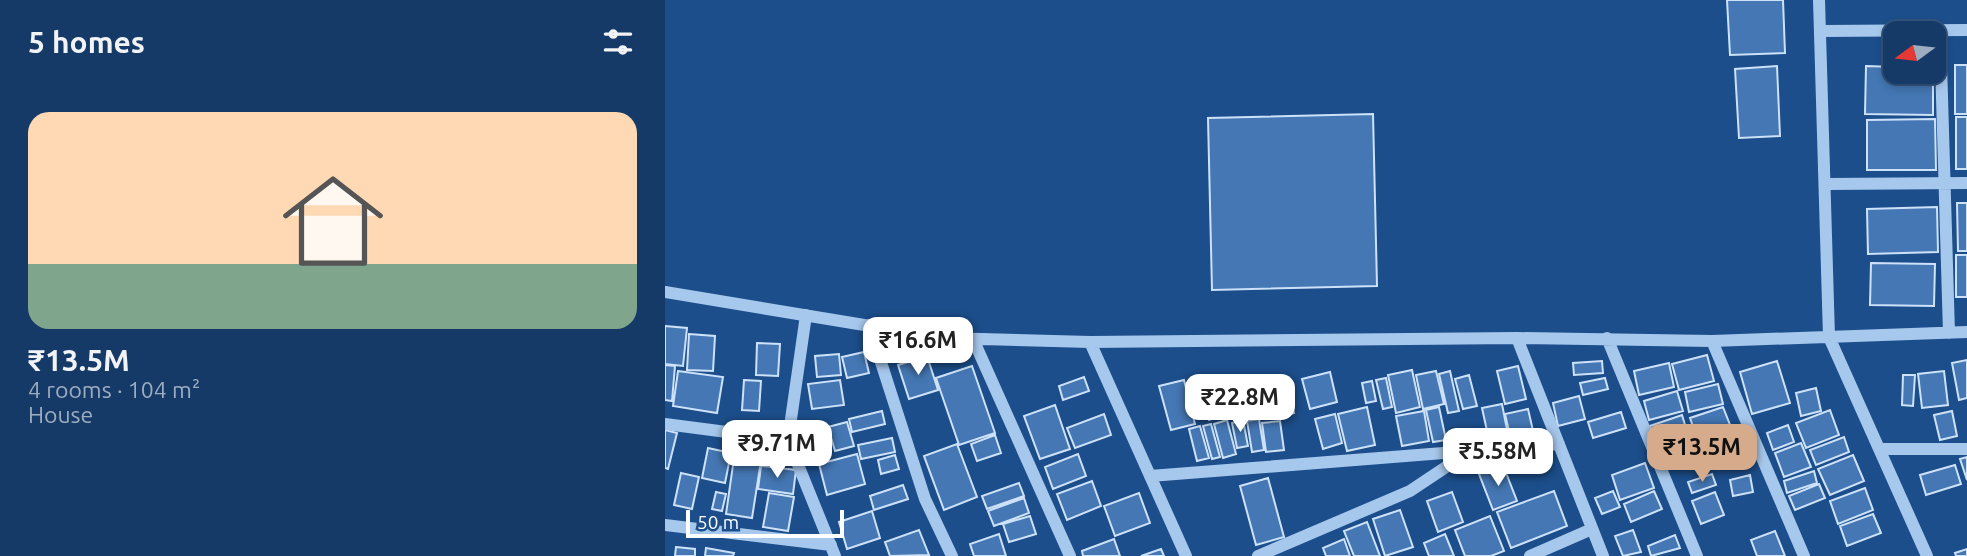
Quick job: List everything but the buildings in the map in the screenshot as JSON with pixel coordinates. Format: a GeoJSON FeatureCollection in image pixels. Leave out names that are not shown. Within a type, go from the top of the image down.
{"type":"FeatureCollection","features":[{"type":"Feature","properties":{"kind":"street"},"geometry":{"type":"LineString","coordinates":[[1819,0],[1827,184],[1829,337],[1927,556]]}},
{"type":"Feature","properties":{"kind":"street"},"geometry":{"type":"LineString","coordinates":[[1946,30],[1967,30]]}},
{"type":"Feature","properties":{"kind":"street"},"geometry":{"type":"LineString","coordinates":[[1821,32],[1883,31]]}},
{"type":"Feature","properties":{"kind":"street"},"geometry":{"type":"LineString","coordinates":[[1942,84],[1949,333]]}},
{"type":"Feature","properties":{"kind":"street"},"geometry":{"type":"LineString","coordinates":[[1827,184],[1967,183]]}},
{"type":"Feature","properties":{"kind":"street"},"geometry":{"type":"LineString","coordinates":[[665,292],[943,338],[973,339],[1090,342],[1607,338],[1711,341],[1967,332]]}},
{"type":"Feature","properties":{"kind":"street"},"geometry":{"type":"LineString","coordinates":[[806,315],[788,440],[833,551]]}},
{"type":"Feature","properties":{"kind":"street"},"geometry":{"type":"LineString","coordinates":[[869,325],[925,499],[952,556]]}},
{"type":"Feature","properties":{"kind":"street"},"geometry":{"type":"LineString","coordinates":[[1517,338],[1603,556]]}},
{"type":"Feature","properties":{"kind":"street"},"geometry":{"type":"LineString","coordinates":[[1607,338],[1697,556]]}},
{"type":"Feature","properties":{"kind":"street"},"geometry":{"type":"LineString","coordinates":[[973,339],[1070,556]]}},
{"type":"Feature","properties":{"kind":"street"},"geometry":{"type":"LineString","coordinates":[[1711,341],[1804,556]]}},
{"type":"Feature","properties":{"kind":"street"},"geometry":{"type":"LineString","coordinates":[[1090,342],[1187,556]]}},
{"type":"Feature","properties":{"kind":"street"},"geometry":{"type":"LineString","coordinates":[[665,424],[788,440]]}},
{"type":"Feature","properties":{"kind":"street"},"geometry":{"type":"LineString","coordinates":[[1150,476],[1559,444]]}},
{"type":"Feature","properties":{"kind":"street"},"geometry":{"type":"LineString","coordinates":[[1879,449],[1967,449]]}},
{"type":"Feature","properties":{"kind":"street"},"geometry":{"type":"LineString","coordinates":[[1258,556],[1410,491],[1472,450]]}},
{"type":"Feature","properties":{"kind":"street"},"geometry":{"type":"LineString","coordinates":[[665,525],[833,551]]}},
{"type":"Feature","properties":{"kind":"street"},"geometry":{"type":"LineString","coordinates":[[1530,556],[1592,529]]}}]}
